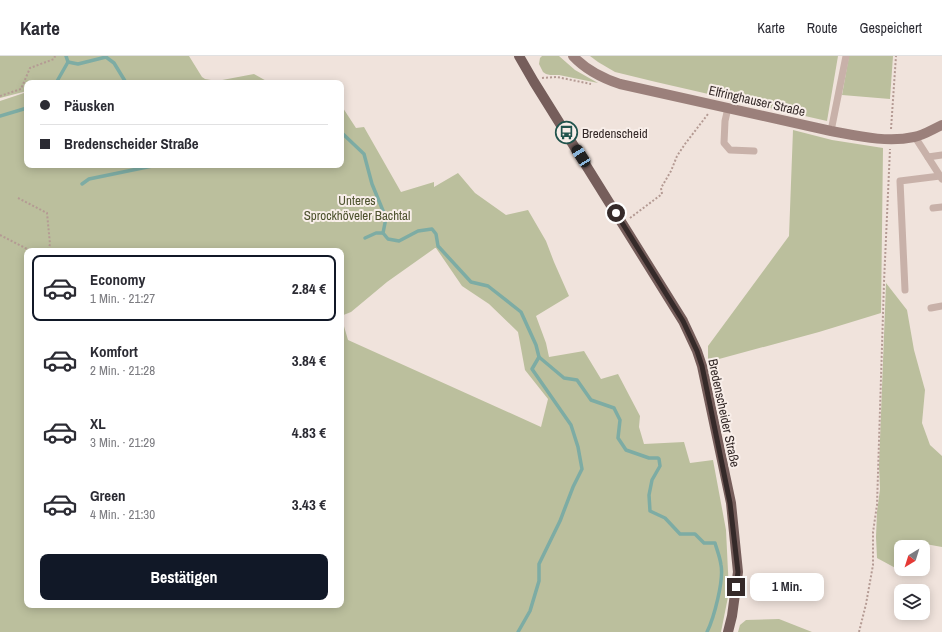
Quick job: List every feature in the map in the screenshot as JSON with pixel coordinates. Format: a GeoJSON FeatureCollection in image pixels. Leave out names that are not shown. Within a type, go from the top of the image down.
{"type":"FeatureCollection","features":[{"type":"Feature","properties":{"kind":"main road","name":"Bredenscheider Straße"},"geometry":{"type":"LineString","coordinates":[[519,56],[683,321],[697,351],[702,366],[730,503],[738,572],[732,616],[728,632]]}},
{"type":"Feature","properties":{"kind":"main road","name":"Elfringhauser Straße"},"geometry":{"type":"LineString","coordinates":[[573,56],[591,71],[620,84],[862,137],[902,139],[915,137],[942,125]]}},
{"type":"Feature","properties":{"kind":"lane"},"geometry":{"type":"LineString","coordinates":[[832,131],[846,56]]}},
{"type":"Feature","properties":{"kind":"lane"},"geometry":{"type":"LineString","coordinates":[[728,108],[725,121],[724,143],[730,150],[754,151]]}},
{"type":"Feature","properties":{"kind":"lane"},"geometry":{"type":"LineString","coordinates":[[905,290],[900,181],[941,177],[915,137]]}},
{"type":"Feature","properties":{"kind":"lane"},"geometry":{"type":"LineString","coordinates":[[928,157],[942,155]]}},
{"type":"Feature","properties":{"kind":"lane"},"geometry":{"type":"LineString","coordinates":[[933,208],[942,207]]}},
{"type":"Feature","properties":{"kind":"lane"},"geometry":{"type":"LineString","coordinates":[[931,308],[942,306]]}},
{"type":"Feature","properties":{"kind":"path"},"geometry":{"type":"LineString","coordinates":[[25,80],[30,68],[54,59],[55,56]]}},
{"type":"Feature","properties":{"kind":"path"},"geometry":{"type":"LineString","coordinates":[[860,632],[873,565],[877,505],[883,290],[890,139],[896,56]]}},
{"type":"Feature","properties":{"kind":"path"},"geometry":{"type":"LineString","coordinates":[[534,82],[544,77],[556,77],[597,86]]}},
{"type":"Feature","properties":{"kind":"path"},"geometry":{"type":"LineString","coordinates":[[0,96],[21,88],[24,81]]}},
{"type":"Feature","properties":{"kind":"path"},"geometry":{"type":"LineString","coordinates":[[623,224],[662,194],[661,188],[671,171],[677,156],[715,105]]}},
{"type":"Feature","properties":{"kind":"path"},"geometry":{"type":"LineString","coordinates":[[18,198],[47,213],[50,244],[49,248]]}},
{"type":"Feature","properties":{"kind":"path"},"geometry":{"type":"LineString","coordinates":[[0,235],[25,248]]}},
{"type":"Feature","properties":{"kind":"green space"},"geometry":{"type":"Polygon","coordinates":[[[0,56],[189,56],[202,77],[211,80],[24,80],[24,92],[0,98],[0,56]]]}},
{"type":"Feature","properties":{"kind":"green space"},"geometry":{"type":"Polygon","coordinates":[[[542,56],[559,56],[575,70],[598,83],[559,75],[546,74],[543,72],[539,64],[542,56]]]}},
{"type":"Feature","properties":{"kind":"green space"},"geometry":{"type":"Polygon","coordinates":[[[590,56],[838,56],[827,121],[615,72],[590,56]]]}},
{"type":"Feature","properties":{"kind":"green space"},"geometry":{"type":"Polygon","coordinates":[[[849,56],[893,56],[890,99],[842,95],[849,56]]]}},
{"type":"Feature","properties":{"kind":"green space"},"geometry":{"type":"Polygon","coordinates":[[[254,74],[265,80],[222,80],[254,74]]]}},
{"type":"Feature","properties":{"kind":"green space","name":"Unteres Sprockhöveler Bachtal"},"geometry":{"type":"Polygon","coordinates":[[[24,93],[24,168],[344,168],[344,110],[356,128],[364,127],[401,192],[434,182],[434,187],[458,173],[475,193],[506,215],[528,210],[546,241],[569,296],[536,316],[546,343],[549,357],[584,351],[601,379],[618,374],[640,416],[639,427],[644,444],[684,442],[690,463],[713,460],[726,530],[729,592],[721,632],[0,632],[0,101],[24,93]]]}},
{"type":"Feature","properties":{"kind":"green space"},"geometry":{"type":"Polygon","coordinates":[[[793,130],[832,140],[883,148],[881,313],[819,332],[708,362],[708,346],[789,236],[793,130]]]}},
{"type":"Feature","properties":{"kind":"green space"},"geometry":{"type":"Polygon","coordinates":[[[886,283],[907,310],[914,350],[925,390],[922,423],[930,445],[942,456],[942,547],[930,545],[930,540],[894,540],[894,567],[877,558],[877,512],[880,489],[879,466],[886,283]]]}},
{"type":"Feature","properties":{"kind":"green space"},"geometry":{"type":"Polygon","coordinates":[[[779,619],[812,632],[738,632],[740,625],[746,620],[779,619]]]}},
{"type":"Feature","properties":{"kind":"waterway"},"geometry":{"type":"LineString","coordinates":[[66,56],[68,62],[78,64],[106,57],[114,63],[124,80]]}},
{"type":"Feature","properties":{"kind":"waterway"},"geometry":{"type":"LineString","coordinates":[[58,80],[68,62]]}},
{"type":"Feature","properties":{"kind":"waterway"},"geometry":{"type":"LineString","coordinates":[[0,116],[24,109]]}},
{"type":"Feature","properties":{"kind":"waterway"},"geometry":{"type":"LineString","coordinates":[[344,135],[364,154],[372,184],[386,218],[383,233],[388,239],[399,241],[418,231],[432,229],[436,234],[438,246],[471,282],[488,286],[521,312],[536,345],[539,357],[564,378],[577,380],[591,400],[614,408],[620,420],[618,438],[626,450],[649,458],[659,459],[660,466],[652,480],[649,495],[650,511],[665,518],[680,534],[695,534],[704,543],[715,543],[719,556],[722,572],[720,589],[707,632]]}},
{"type":"Feature","properties":{"kind":"waterway"},"geometry":{"type":"LineString","coordinates":[[82,184],[89,179],[142,168]]}},
{"type":"Feature","properties":{"kind":"waterway"},"geometry":{"type":"LineString","coordinates":[[365,238],[376,233],[383,233]]}},
{"type":"Feature","properties":{"kind":"waterway"},"geometry":{"type":"LineString","coordinates":[[518,632],[530,611],[539,581],[539,564],[560,521],[573,487],[582,469],[578,447],[571,425],[532,369],[539,357]]}},
{"type":"Feature","properties":{"kind":"place","name":"Bredenscheid"},"geometry":{"type":"Point","coordinates":[566,133]}},
{"type":"Feature","properties":{"kind":"route"},"geometry":{"type":"LineString","coordinates":[[616,213],[683,321],[690,334],[702,366],[730,503],[738,572],[736,587]]}}]}
